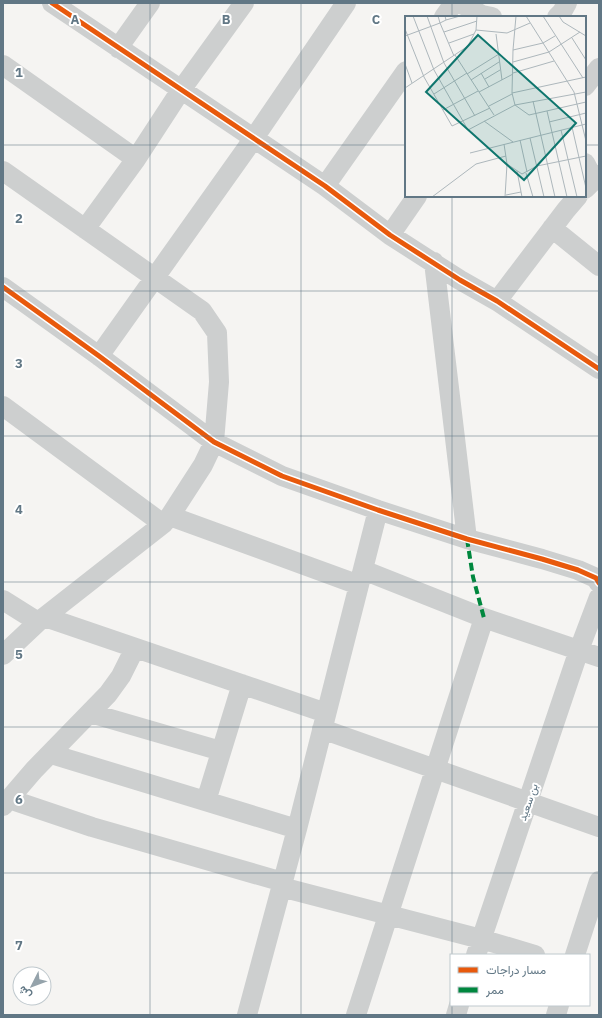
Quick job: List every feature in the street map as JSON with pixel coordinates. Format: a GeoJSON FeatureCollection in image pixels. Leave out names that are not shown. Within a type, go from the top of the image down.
{"type":"FeatureCollection","features":[{"type":"Feature","properties":{"kind":"street"},"geometry":{"type":"LineString","coordinates":[[52,3],[325,186],[390,235],[460,280],[497,301],[599,369]]}},
{"type":"Feature","properties":{"kind":"street"},"geometry":{"type":"LineString","coordinates":[[118,48],[150,3]]}},
{"type":"Feature","properties":{"kind":"street"},"geometry":{"type":"LineString","coordinates":[[85,229],[136,159],[182,90],[244,3]]}},
{"type":"Feature","properties":{"kind":"street"},"geometry":{"type":"LineString","coordinates":[[99,356],[254,138],[346,3]]}},
{"type":"Feature","properties":{"kind":"street"},"geometry":{"type":"LineString","coordinates":[[445,16],[454,3]]}},
{"type":"Feature","properties":{"kind":"street"},"geometry":{"type":"LineString","coordinates":[[460,3],[489,16]]}},
{"type":"Feature","properties":{"kind":"street"},"geometry":{"type":"LineString","coordinates":[[558,16],[567,3]]}},
{"type":"Feature","properties":{"kind":"street"},"geometry":{"type":"LineString","coordinates":[[3,65],[136,159]]}},
{"type":"Feature","properties":{"kind":"street"},"geometry":{"type":"LineString","coordinates":[[586,85],[599,68]]}},
{"type":"Feature","properties":{"kind":"street"},"geometry":{"type":"LineString","coordinates":[[325,186],[405,72]]}},
{"type":"Feature","properties":{"kind":"street"},"geometry":{"type":"LineString","coordinates":[[3,171],[202,311],[217,333],[219,382],[214,442],[203,465],[167,520],[42,620],[3,655]]}},
{"type":"Feature","properties":{"kind":"street"},"geometry":{"type":"LineString","coordinates":[[390,235],[416,197]]}},
{"type":"Feature","properties":{"kind":"street"},"geometry":{"type":"LineString","coordinates":[[497,301],[577,197]]}},
{"type":"Feature","properties":{"kind":"street"},"geometry":{"type":"LineString","coordinates":[[552,228],[599,266]]}},
{"type":"Feature","properties":{"kind":"street"},"geometry":{"type":"LineString","coordinates":[[434,262],[467,539]]}},
{"type":"Feature","properties":{"kind":"street"},"geometry":{"type":"LineString","coordinates":[[3,288],[99,356],[214,442],[282,476],[378,510],[467,539],[578,570],[596,578],[599,583]]}},
{"type":"Feature","properties":{"kind":"street"},"geometry":{"type":"LineString","coordinates":[[3,406],[167,520],[361,578],[599,657]]}},
{"type":"Feature","properties":{"kind":"street"},"geometry":{"type":"LineString","coordinates":[[248,1015],[378,510]]}},
{"type":"Feature","properties":{"kind":"street","name":"بن سعيد"},"geometry":{"type":"LineString","coordinates":[[479,947],[579,650],[599,598]]}},
{"type":"Feature","properties":{"kind":"street"},"geometry":{"type":"LineString","coordinates":[[3,600],[42,620],[135,648],[242,684],[324,721],[436,768],[599,827]]}},
{"type":"Feature","properties":{"kind":"street"},"geometry":{"type":"LineString","coordinates":[[356,1015],[484,618]]}},
{"type":"Feature","properties":{"kind":"street"},"geometry":{"type":"LineString","coordinates":[[135,648],[121,676],[108,694],[50,754],[6,803],[106,831],[388,915],[479,947],[529,954]]}},
{"type":"Feature","properties":{"kind":"street"},"geometry":{"type":"LineString","coordinates":[[206,801],[242,684]]}},
{"type":"Feature","properties":{"kind":"street"},"geometry":{"type":"LineString","coordinates":[[90,713],[221,751]]}},
{"type":"Feature","properties":{"kind":"street"},"geometry":{"type":"LineString","coordinates":[[50,754],[297,829]]}},
{"type":"Feature","properties":{"kind":"street"},"geometry":{"type":"LineString","coordinates":[[575,954],[599,881]]}},
{"type":"Feature","properties":{"kind":"marked path"},"geometry":{"type":"LineString","coordinates":[[467,539],[473,577],[484,618]]}},
{"type":"Feature","properties":{"kind":"cycle path"},"geometry":{"type":"LineString","coordinates":[[52,3],[325,186],[390,235],[460,280],[497,301],[599,369]]}},
{"type":"Feature","properties":{"kind":"cycle path"},"geometry":{"type":"LineString","coordinates":[[3,287],[99,356],[214,442],[282,476],[378,510],[467,539],[578,570],[596,578],[599,583]]}}]}
